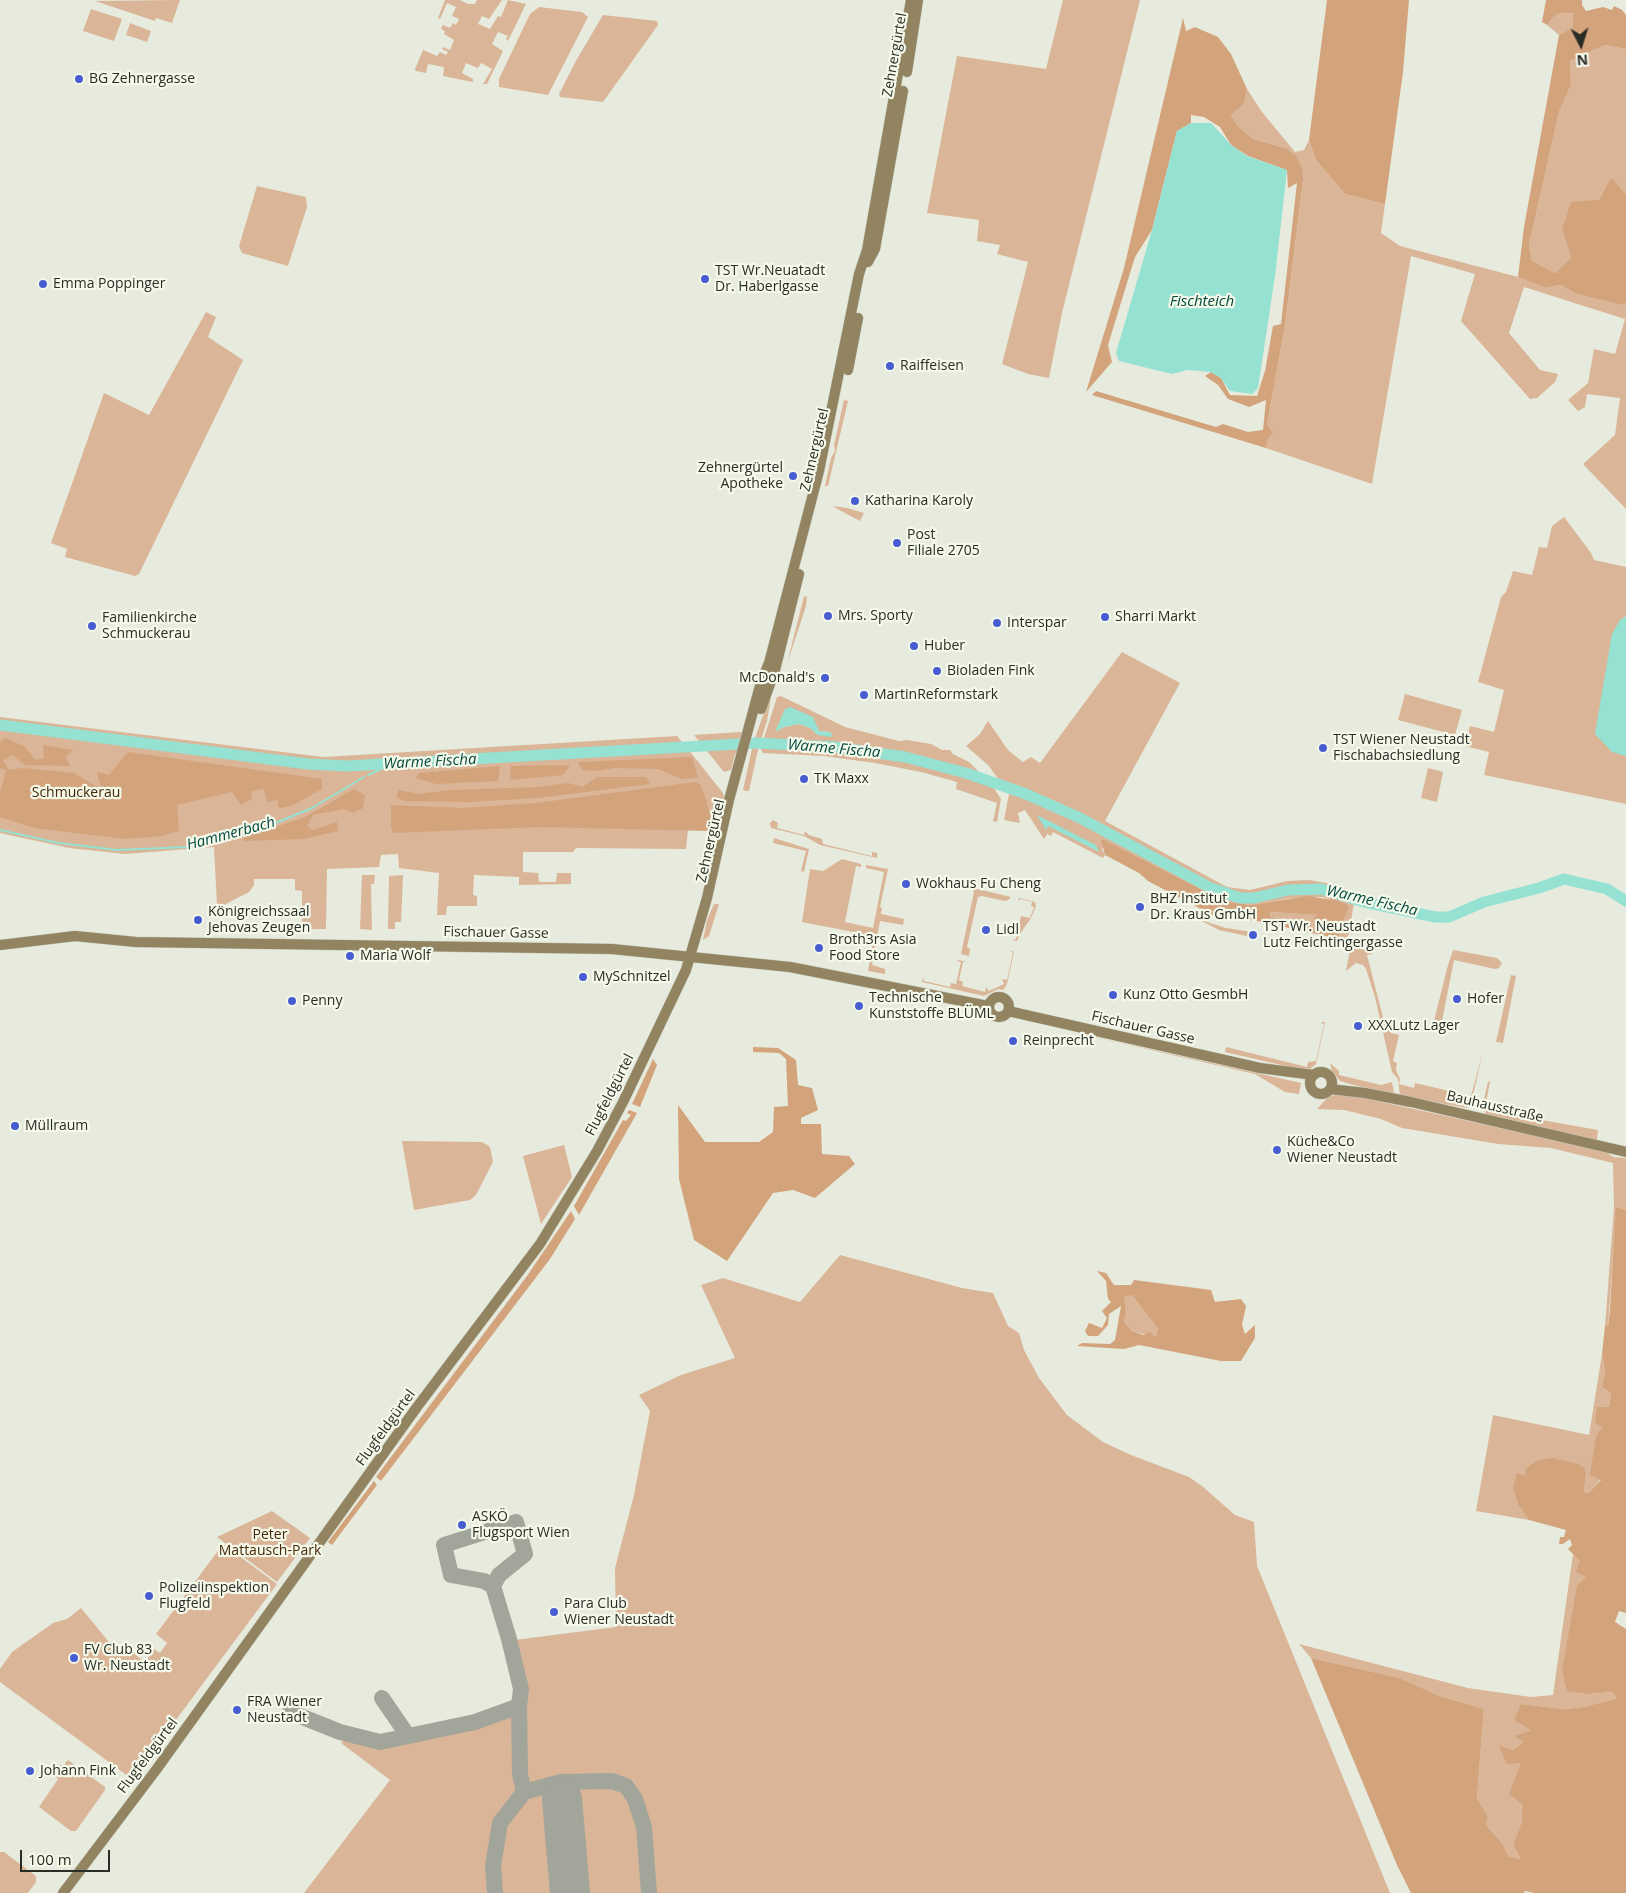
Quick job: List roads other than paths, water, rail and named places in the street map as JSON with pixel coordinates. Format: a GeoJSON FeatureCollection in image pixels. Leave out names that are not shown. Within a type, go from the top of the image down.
{"type":"FeatureCollection","features":[{"type":"Feature","properties":{"kind":"main road","name":"Zehnergürtel"},"geometry":{"type":"LineString","coordinates":[[750,737],[759,688],[766,672],[778,630],[825,442],[859,274],[868,242],[911,0]]}},
{"type":"Feature","properties":{"kind":"main road","name":"Zehnergürtel"},"geometry":{"type":"LineString","coordinates":[[690,956],[707,898],[729,800],[777,661],[822,487],[854,343],[865,270],[875,249],[918,0]]}},
{"type":"Feature","properties":{"kind":"main road","name":"Fischauer Gasse"},"geometry":{"type":"LineString","coordinates":[[0,945],[75,936],[162,943],[612,949],[748,961],[831,974],[988,1006]]}},
{"type":"Feature","properties":{"kind":"main road","name":"Flugfeldgürtel"},"geometry":{"type":"LineString","coordinates":[[63,1893],[156,1770],[417,1407],[540,1244],[597,1151],[623,1102],[690,956]]}},
{"type":"Feature","properties":{"kind":"main road","name":"Fischauer Gasse"},"geometry":{"type":"LineString","coordinates":[[1000,996],[1007,1000],[1008,1011],[1004,1016],[995,1017],[990,1012],[988,1006],[992,998],[1000,996]]}},
{"type":"Feature","properties":{"kind":"main road","name":"Fischauer Gasse"},"geometry":{"type":"LineString","coordinates":[[1008,1011],[1271,1070],[1278,1075],[1312,1080]]}},
{"type":"Feature","properties":{"kind":"main road"},"geometry":{"type":"LineString","coordinates":[[1323,1072],[1331,1084],[1319,1094],[1313,1090],[1312,1080],[1323,1072]]}},
{"type":"Feature","properties":{"kind":"main road","name":"Bauhausstraße"},"geometry":{"type":"LineString","coordinates":[[1331,1084],[1622,1151]]}},
{"type":"Feature","properties":{"kind":"water","name":"Fischteich"},"geometry":{"type":"Polygon","coordinates":[[[1191,123],[1211,123],[1231,145],[1247,156],[1287,170],[1275,276],[1258,388],[1252,394],[1230,391],[1221,378],[1211,372],[1187,370],[1172,374],[1119,361],[1116,353],[1152,230],[1177,131],[1191,123]]]}},
{"type":"Feature","properties":{"kind":"water"},"geometry":{"type":"Polygon","coordinates":[[[1626,616],[1626,756],[1612,752],[1595,734],[1612,634],[1620,620],[1626,616]]]}},
{"type":"Feature","properties":{"kind":"water"},"geometry":{"type":"Polygon","coordinates":[[[790,707],[813,717],[819,731],[830,732],[832,734],[831,737],[818,735],[810,728],[799,724],[784,727],[775,732],[785,709],[790,707]]]}},
{"type":"Feature","properties":{"kind":"water"},"geometry":{"type":"Polygon","coordinates":[[[1037,815],[1096,845],[1099,852],[1048,826],[1046,830],[1037,815]]]}},
{"type":"Feature","properties":{"kind":"waterway","name":"Warme Fischa"},"geometry":{"type":"LineString","coordinates":[[0,725],[308,764],[347,766],[756,743],[835,747],[905,757],[966,773],[1026,794],[1080,818],[1211,888],[1240,898],[1254,898],[1288,890],[1321,889],[1364,902],[1435,917],[1449,917],[1484,902],[1539,888],[1564,879],[1607,889],[1626,901]]}},
{"type":"Feature","properties":{"kind":"waterway","name":"Hammerbach"},"geometry":{"type":"LineString","coordinates":[[368,775],[390,765]]}},
{"type":"Feature","properties":{"kind":"waterway","name":"Hammerbach"},"geometry":{"type":"LineString","coordinates":[[0,830],[58,843],[117,850],[188,847],[230,838],[266,827],[312,808],[364,777]]}},
{"type":"Feature","properties":{"kind":"place","name":"BG Zehnergasse"},"geometry":{"type":"Point","coordinates":[79,79]}},
{"type":"Feature","properties":{"kind":"place","name":"TST Wr.Neuatadt Dr. Haberlgasse"},"geometry":{"type":"Point","coordinates":[705,279]}},
{"type":"Feature","properties":{"kind":"place","name":"Emma Poppinger"},"geometry":{"type":"Point","coordinates":[43,284]}},
{"type":"Feature","properties":{"kind":"place","name":"Raiffeisen"},"geometry":{"type":"Point","coordinates":[890,366]}},
{"type":"Feature","properties":{"kind":"place","name":"Zehnergürtel Apotheke"},"geometry":{"type":"Point","coordinates":[793,476]}},
{"type":"Feature","properties":{"kind":"place","name":"Katharina Karoly"},"geometry":{"type":"Point","coordinates":[855,501]}},
{"type":"Feature","properties":{"kind":"place","name":"Post Filiale 2705"},"geometry":{"type":"Point","coordinates":[897,543]}},
{"type":"Feature","properties":{"kind":"place","name":"Mrs. Sporty"},"geometry":{"type":"Point","coordinates":[828,616]}},
{"type":"Feature","properties":{"kind":"place","name":"Sharri Markt"},"geometry":{"type":"Point","coordinates":[1105,617]}},
{"type":"Feature","properties":{"kind":"place","name":"Interspar"},"geometry":{"type":"Point","coordinates":[997,623]}},
{"type":"Feature","properties":{"kind":"place","name":"Familienkirche Schmuckerau"},"geometry":{"type":"Point","coordinates":[92,626]}},
{"type":"Feature","properties":{"kind":"place","name":"Huber"},"geometry":{"type":"Point","coordinates":[914,646]}},
{"type":"Feature","properties":{"kind":"place","name":"Bioladen Fink"},"geometry":{"type":"Point","coordinates":[937,671]}},
{"type":"Feature","properties":{"kind":"place","name":"McDonald's"},"geometry":{"type":"Point","coordinates":[825,678]}},
{"type":"Feature","properties":{"kind":"place","name":"MartinReformstark"},"geometry":{"type":"Point","coordinates":[864,695]}},
{"type":"Feature","properties":{"kind":"place","name":"TST Wiener Neustadt Fischabachsiedlung"},"geometry":{"type":"Point","coordinates":[1323,748]}},
{"type":"Feature","properties":{"kind":"place","name":"TK Maxx"},"geometry":{"type":"Point","coordinates":[804,779]}},
{"type":"Feature","properties":{"kind":"place","name":"Wokhaus Fu Cheng"},"geometry":{"type":"Point","coordinates":[906,884]}},
{"type":"Feature","properties":{"kind":"place","name":"BHZ Institut Dr. Kraus GmbH"},"geometry":{"type":"Point","coordinates":[1140,907]}},
{"type":"Feature","properties":{"kind":"place","name":"Königreichssaal Jehovas Zeugen"},"geometry":{"type":"Point","coordinates":[198,920]}},
{"type":"Feature","properties":{"kind":"place","name":"Lidl"},"geometry":{"type":"Point","coordinates":[986,930]}},
{"type":"Feature","properties":{"kind":"place","name":"TST Wr. Neustadt Lutz Feichtingergasse"},"geometry":{"type":"Point","coordinates":[1253,935]}},
{"type":"Feature","properties":{"kind":"place","name":"Broth3rs Asia Food Store"},"geometry":{"type":"Point","coordinates":[819,948]}},
{"type":"Feature","properties":{"kind":"place","name":"Maria Wolf"},"geometry":{"type":"Point","coordinates":[350,956]}},
{"type":"Feature","properties":{"kind":"place","name":"MySchnitzel"},"geometry":{"type":"Point","coordinates":[583,977]}},
{"type":"Feature","properties":{"kind":"place","name":"Kunz Otto GesmbH"},"geometry":{"type":"Point","coordinates":[1113,995]}},
{"type":"Feature","properties":{"kind":"place","name":"Hofer"},"geometry":{"type":"Point","coordinates":[1457,999]}},
{"type":"Feature","properties":{"kind":"place","name":"Penny"},"geometry":{"type":"Point","coordinates":[292,1001]}},
{"type":"Feature","properties":{"kind":"place","name":"Technische Kunststoffe BLÜML"},"geometry":{"type":"Point","coordinates":[859,1006]}},
{"type":"Feature","properties":{"kind":"place","name":"XXXLutz Lager"},"geometry":{"type":"Point","coordinates":[1358,1026]}},
{"type":"Feature","properties":{"kind":"place","name":"Reinprecht"},"geometry":{"type":"Point","coordinates":[1013,1041]}},
{"type":"Feature","properties":{"kind":"place","name":"Müllraum"},"geometry":{"type":"Point","coordinates":[15,1126]}},
{"type":"Feature","properties":{"kind":"place","name":"Küche&Co Wiener Neustadt"},"geometry":{"type":"Point","coordinates":[1277,1150]}},
{"type":"Feature","properties":{"kind":"place","name":"ASKÖ Flugsport Wien"},"geometry":{"type":"Point","coordinates":[462,1525]}},
{"type":"Feature","properties":{"kind":"place","name":"Polizeiinspektion Flugfeld"},"geometry":{"type":"Point","coordinates":[149,1596]}},
{"type":"Feature","properties":{"kind":"place","name":"Para Club Wiener Neustadt"},"geometry":{"type":"Point","coordinates":[554,1612]}},
{"type":"Feature","properties":{"kind":"place","name":"FV Club 83 Wr. Neustadt"},"geometry":{"type":"Point","coordinates":[74,1658]}},
{"type":"Feature","properties":{"kind":"place","name":"FRA Wiener Neustadt"},"geometry":{"type":"Point","coordinates":[237,1710]}},
{"type":"Feature","properties":{"kind":"place","name":"Johann Fink"},"geometry":{"type":"Point","coordinates":[30,1771]}},
{"type":"Feature","properties":{"kind":"park label","name":"Schmuckerau"},"geometry":{"type":"Point","coordinates":[76,793]}},
{"type":"Feature","properties":{"kind":"park label","name":"Peter Mattausch-Park"},"geometry":{"type":"Point","coordinates":[270,1544]}}]}
